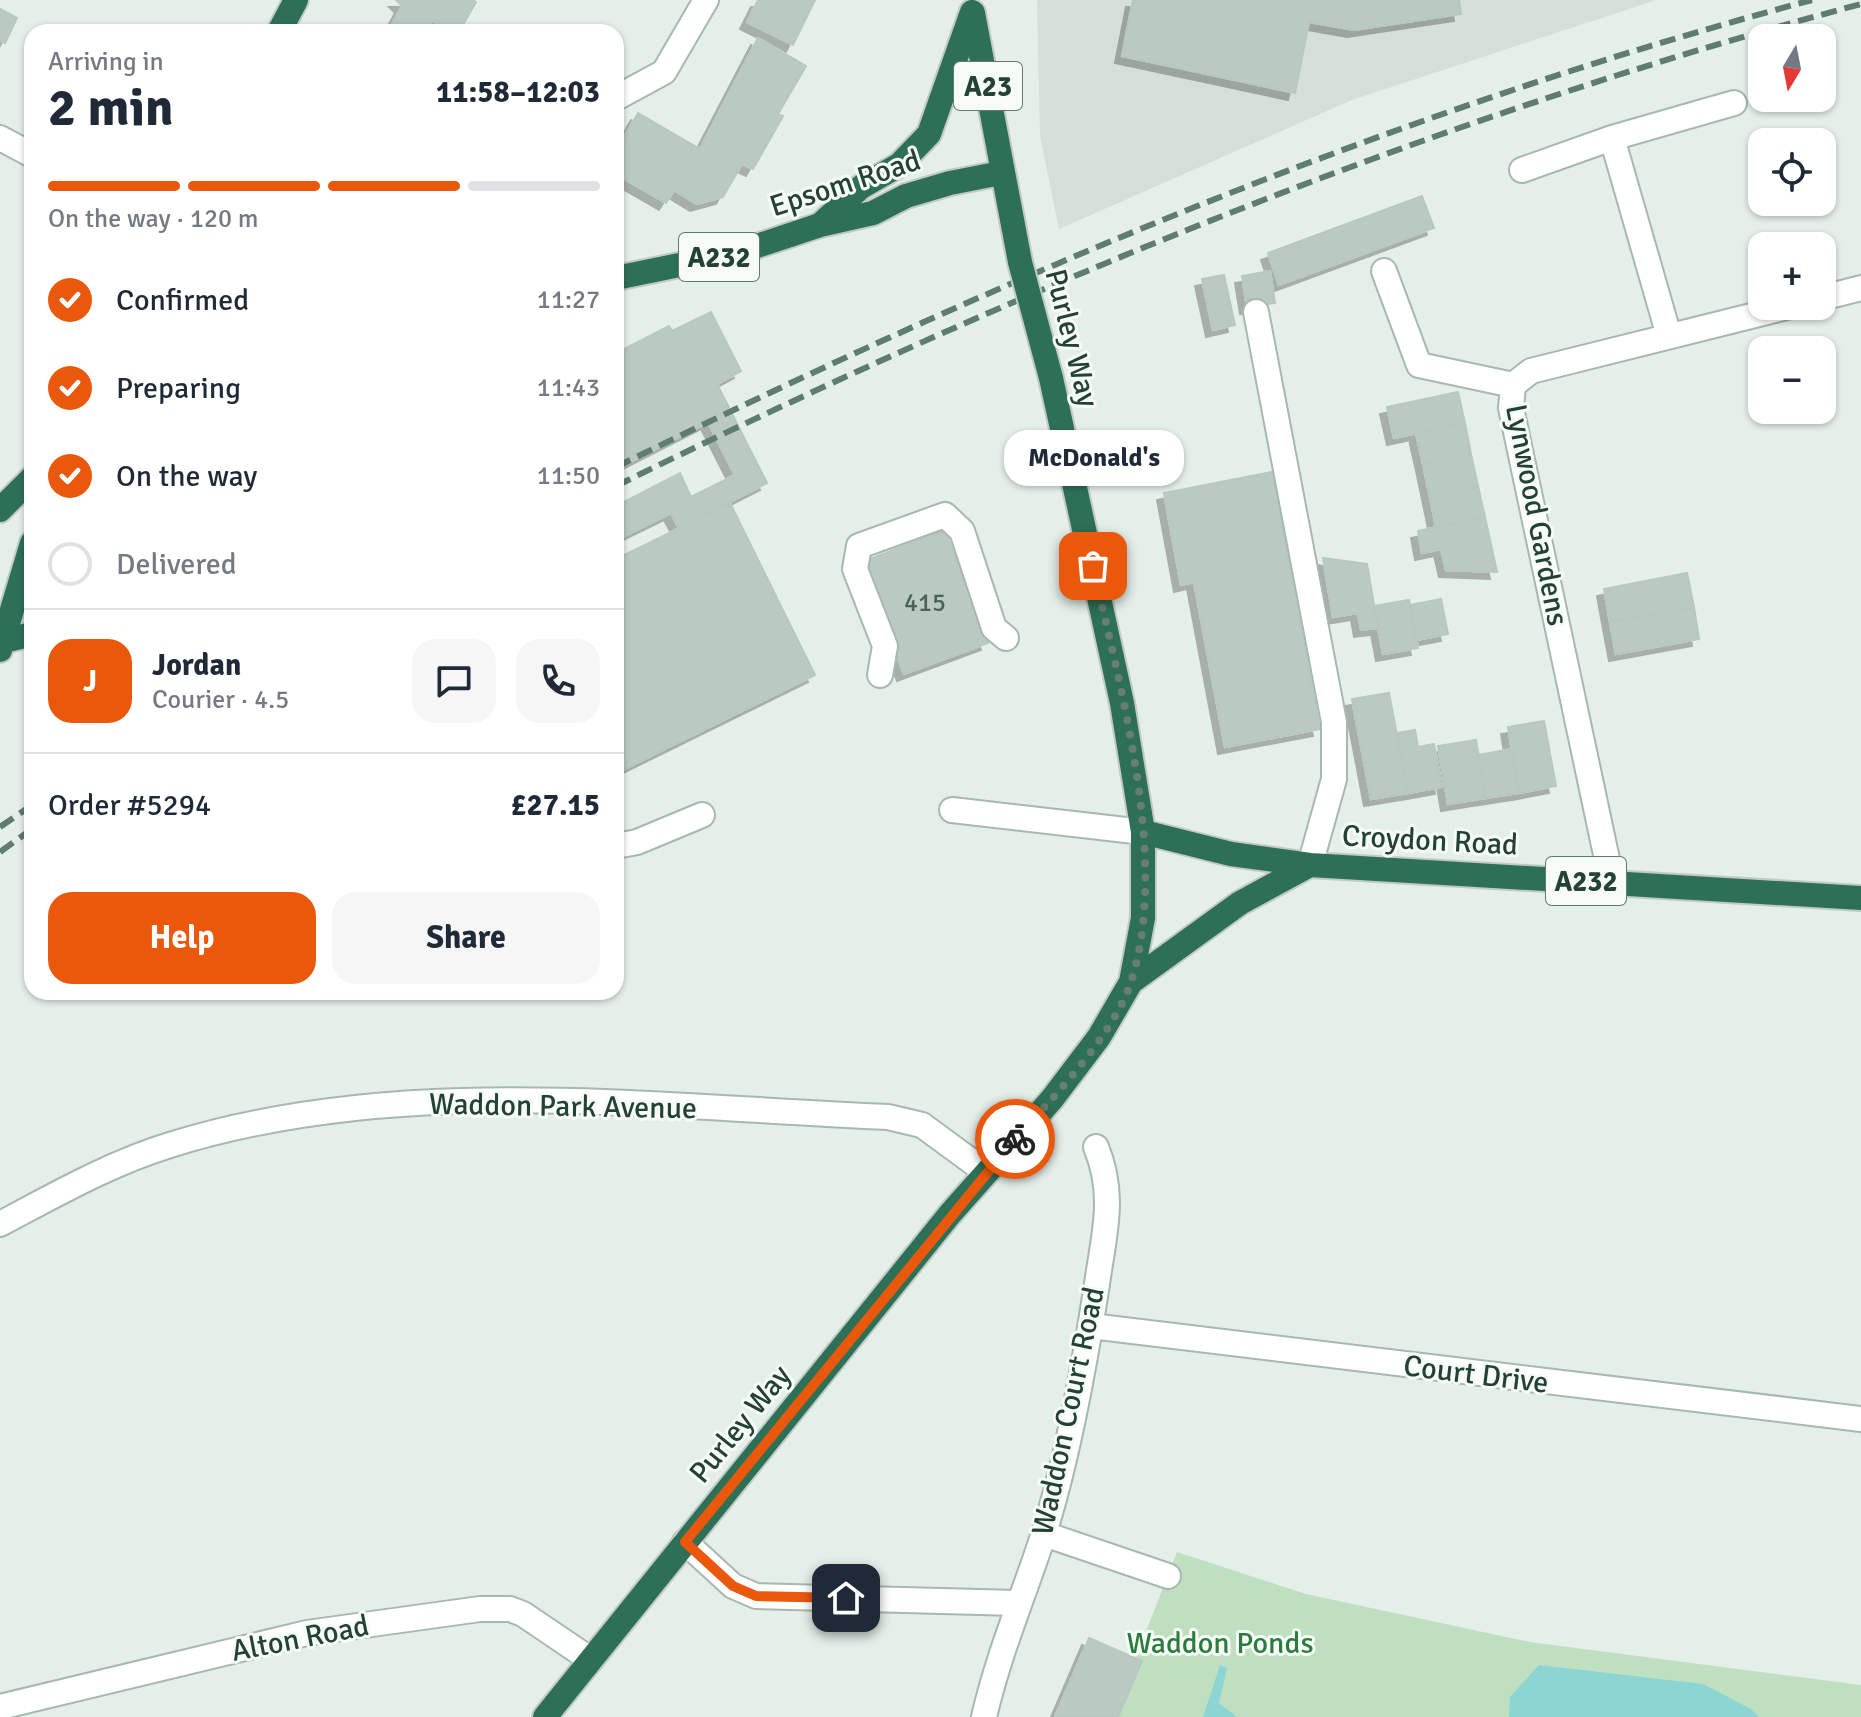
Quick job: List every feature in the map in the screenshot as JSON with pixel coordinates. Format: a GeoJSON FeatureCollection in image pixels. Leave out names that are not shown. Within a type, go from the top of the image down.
{"type":"FeatureCollection","features":[{"type":"Feature","properties":{"kind":"highway"},"geometry":{"type":"LineString","coordinates":[[283,24],[296,0]]}},
{"type":"Feature","properties":{"kind":"highway"},"geometry":{"type":"LineString","coordinates":[[820,225],[861,187],[899,165],[929,134],[973,6]]}},
{"type":"Feature","properties":{"kind":"highway","name":"Purley Way"},"geometry":{"type":"LineString","coordinates":[[973,6],[1001,173],[1020,262],[1051,378],[1122,703],[1143,832]]}},
{"type":"Feature","properties":{"kind":"highway","name":"Epsom Road"},"geometry":{"type":"LineString","coordinates":[[624,276],[733,254],[820,225],[873,213],[906,196],[1001,173]]}},
{"type":"Feature","properties":{"kind":"highway"},"geometry":{"type":"LineString","coordinates":[[0,510],[24,486]]}},
{"type":"Feature","properties":{"kind":"highway"},"geometry":{"type":"LineString","coordinates":[[2,644],[24,570]]}},
{"type":"Feature","properties":{"kind":"highway"},"geometry":{"type":"LineString","coordinates":[[2,644],[24,637]]}},
{"type":"Feature","properties":{"kind":"highway","name":"Croydon Road"},"geometry":{"type":"LineString","coordinates":[[1143,832],[1231,854],[1310,865],[1861,898]]}},
{"type":"Feature","properties":{"kind":"highway","name":"A23"},"geometry":{"type":"LineString","coordinates":[[986,1172],[1071,1074],[1121,1004],[1131,982],[1143,918],[1143,832]]}},
{"type":"Feature","properties":{"kind":"highway"},"geometry":{"type":"LineString","coordinates":[[1131,982],[1240,903],[1310,865]]}},
{"type":"Feature","properties":{"kind":"highway","name":"Purley Way"},"geometry":{"type":"LineString","coordinates":[[545,1717],[986,1172]]}},
{"type":"Feature","properties":{"kind":"street"},"geometry":{"type":"LineString","coordinates":[[624,94],[664,72],[706,0]]}},
{"type":"Feature","properties":{"kind":"street"},"geometry":{"type":"LineString","coordinates":[[1522,170],[1612,138],[1734,103]]}},
{"type":"Feature","properties":{"kind":"street"},"geometry":{"type":"LineString","coordinates":[[0,138],[24,151]]}},
{"type":"Feature","properties":{"kind":"street"},"geometry":{"type":"LineString","coordinates":[[1612,138],[1669,336]]}},
{"type":"Feature","properties":{"kind":"street"},"geometry":{"type":"LineString","coordinates":[[1384,271],[1419,365],[1513,385]]}},
{"type":"Feature","properties":{"kind":"street"},"geometry":{"type":"LineString","coordinates":[[1836,294],[1861,288]]}},
{"type":"Feature","properties":{"kind":"street"},"geometry":{"type":"LineString","coordinates":[[1256,312],[1334,722],[1334,779],[1310,865]]}},
{"type":"Feature","properties":{"kind":"street","name":"Lynwood Gardens"},"geometry":{"type":"LineString","coordinates":[[1612,883],[1511,408],[1513,385],[1531,371],[1748,317]]}},
{"type":"Feature","properties":{"kind":"street"},"geometry":{"type":"LineString","coordinates":[[880,675],[885,646],[855,569],[859,546],[945,515],[962,531],[994,628],[1006,638]]}},
{"type":"Feature","properties":{"kind":"street"},"geometry":{"type":"LineString","coordinates":[[952,810],[1143,832]]}},
{"type":"Feature","properties":{"kind":"street"},"geometry":{"type":"LineString","coordinates":[[624,844],[702,815]]}},
{"type":"Feature","properties":{"kind":"street","name":"Waddon Park Avenue"},"geometry":{"type":"LineString","coordinates":[[0,1224],[88,1179],[169,1145],[325,1111],[478,1099],[900,1119],[922,1125],[986,1172]]}},
{"type":"Feature","properties":{"kind":"street","name":"Waddon Court Road"},"geometry":{"type":"LineString","coordinates":[[984,1717],[1017,1603],[1044,1534],[1091,1326],[1109,1199],[1107,1174],[1096,1147]]}},
{"type":"Feature","properties":{"kind":"street","name":"Court Drive"},"geometry":{"type":"LineString","coordinates":[[1091,1326],[1861,1419]]}},
{"type":"Feature","properties":{"kind":"street"},"geometry":{"type":"LineString","coordinates":[[1044,1534],[1168,1576]]}},
{"type":"Feature","properties":{"kind":"street"},"geometry":{"type":"LineString","coordinates":[[685,1542],[733,1586],[756,1596],[1017,1603]]}},
{"type":"Feature","properties":{"kind":"street","name":"Alton Road"},"geometry":{"type":"LineString","coordinates":[[0,1707],[307,1633],[480,1609],[510,1609],[534,1619],[591,1660]]}},
{"type":"Feature","properties":{"kind":"shaded area"},"geometry":{"type":"Polygon","coordinates":[[[1037,0],[1656,0],[1352,100],[1059,229],[1040,136],[1037,0]]]}},
{"type":"Feature","properties":{"kind":"green space","name":"Waddon Ponds"},"geometry":{"type":"Polygon","coordinates":[[[1177,1552],[1306,1594],[1530,1642],[1861,1685],[1861,1717],[1118,1717],[1142,1661],[1136,1657],[1177,1552]]]}},
{"type":"Feature","properties":{"kind":"water","name":"Waddon Ponds"},"geometry":{"type":"Polygon","coordinates":[[[1220,1665],[1227,1668],[1219,1703],[1237,1717],[1203,1717],[1220,1665]]]}},
{"type":"Feature","properties":{"kind":"water"},"geometry":{"type":"Polygon","coordinates":[[[1539,1665],[1703,1684],[1751,1709],[1759,1717],[1509,1717],[1510,1697],[1539,1665]]]}},
{"type":"Feature","properties":{"kind":"building"},"geometry":{"type":"Polygon","coordinates":[[[396,0],[476,2],[464,24],[432,21],[430,24],[392,24],[402,6],[396,0]]]}},
{"type":"Feature","properties":{"kind":"building"},"geometry":{"type":"Polygon","coordinates":[[[758,0],[815,0],[793,45],[747,22],[758,0]]]}},
{"type":"Feature","properties":{"kind":"building"},"geometry":{"type":"Polygon","coordinates":[[[1133,0],[1459,0],[1461,14],[1354,30],[1309,22],[1295,93],[1122,56],[1133,0]]]}},
{"type":"Feature","properties":{"kind":"building"},"geometry":{"type":"Polygon","coordinates":[[[0,9],[17,18],[5,43],[0,40],[0,9]]]}},
{"type":"Feature","properties":{"kind":"building"},"geometry":{"type":"Polygon","coordinates":[[[758,38],[806,66],[778,114],[783,116],[753,169],[742,164],[723,197],[697,204],[674,190],[666,203],[624,179],[624,138],[638,113],[700,149],[758,38]]]}},
{"type":"Feature","properties":{"kind":"building"},"geometry":{"type":"Polygon","coordinates":[[[1422,196],[1434,228],[1279,285],[1268,253],[1422,196]]]}},
{"type":"Feature","properties":{"kind":"building"},"geometry":{"type":"Polygon","coordinates":[[[1270,271],[1275,303],[1247,307],[1242,276],[1270,271]]]}},
{"type":"Feature","properties":{"kind":"building"},"geometry":{"type":"Polygon","coordinates":[[[1224,275],[1235,325],[1213,330],[1202,279],[1224,275]]]}},
{"type":"Feature","properties":{"kind":"building"},"geometry":{"type":"Polygon","coordinates":[[[711,312],[741,371],[717,384],[767,483],[679,528],[671,513],[624,536],[624,502],[680,473],[691,497],[735,475],[708,422],[624,465],[624,349],[669,326],[672,331],[711,312]]]}},
{"type":"Feature","properties":{"kind":"building"},"geometry":{"type":"Polygon","coordinates":[[[1458,392],[1465,423],[1394,438],[1387,407],[1458,392]]]}},
{"type":"Feature","properties":{"kind":"building"},"geometry":{"type":"Polygon","coordinates":[[[1465,423],[1471,454],[1423,464],[1416,433],[1465,423]]]}},
{"type":"Feature","properties":{"kind":"building"},"geometry":{"type":"Polygon","coordinates":[[[1471,454],[1478,486],[1430,497],[1423,464],[1471,454]]]}},
{"type":"Feature","properties":{"kind":"building"},"geometry":{"type":"Polygon","coordinates":[[[1272,472],[1320,729],[1225,747],[1194,582],[1181,585],[1164,493],[1272,472]]]}},
{"type":"Feature","properties":{"kind":"building"},"geometry":{"type":"Polygon","coordinates":[[[1478,486],[1485,517],[1436,527],[1430,497],[1478,486]]]}},
{"type":"Feature","properties":{"kind":"building"},"geometry":{"type":"Polygon","coordinates":[[[730,503],[815,675],[624,769],[624,555],[730,503]]]}},
{"type":"Feature","properties":{"kind":"building"},"geometry":{"type":"Polygon","coordinates":[[[1485,517],[1497,572],[1446,570],[1441,549],[1422,553],[1418,531],[1485,517]]]}},
{"type":"Feature","properties":{"kind":"building"},"geometry":{"type":"Polygon","coordinates":[[[945,530],[988,643],[904,674],[862,562],[945,530]]]}},
{"type":"Feature","properties":{"kind":"building"},"geometry":{"type":"Polygon","coordinates":[[[1323,558],[1367,564],[1378,628],[1361,630],[1358,613],[1333,617],[1323,558]]]}},
{"type":"Feature","properties":{"kind":"building"},"geometry":{"type":"Polygon","coordinates":[[[1687,573],[1694,607],[1610,622],[1604,589],[1687,573]]]}},
{"type":"Feature","properties":{"kind":"building"},"geometry":{"type":"Polygon","coordinates":[[[1441,599],[1448,634],[1416,640],[1410,605],[1441,599]]]}},
{"type":"Feature","properties":{"kind":"building"},"geometry":{"type":"Polygon","coordinates":[[[1409,600],[1418,648],[1383,654],[1374,606],[1409,600]]]}},
{"type":"Feature","properties":{"kind":"building"},"geometry":{"type":"Polygon","coordinates":[[[1694,607],[1699,639],[1616,654],[1610,622],[1694,607]]]}},
{"type":"Feature","properties":{"kind":"building"},"geometry":{"type":"Polygon","coordinates":[[[1389,693],[1408,793],[1371,799],[1352,699],[1389,693]]]}},
{"type":"Feature","properties":{"kind":"building"},"geometry":{"type":"Polygon","coordinates":[[[1544,721],[1556,786],[1519,793],[1508,727],[1544,721]]]}},
{"type":"Feature","properties":{"kind":"building"},"geometry":{"type":"Polygon","coordinates":[[[1415,730],[1418,747],[1434,744],[1442,787],[1408,793],[1397,733],[1415,730]]]}},
{"type":"Feature","properties":{"kind":"building"},"geometry":{"type":"Polygon","coordinates":[[[1476,740],[1486,798],[1448,804],[1438,746],[1476,740]]]}},
{"type":"Feature","properties":{"kind":"building"},"geometry":{"type":"Polygon","coordinates":[[[1512,749],[1519,793],[1486,798],[1478,755],[1512,749]]]}},
{"type":"Feature","properties":{"kind":"building"},"geometry":{"type":"Polygon","coordinates":[[[1089,1638],[1142,1661],[1118,1717],[1055,1717],[1089,1638]]]}},
{"type":"Feature","properties":{"kind":"railway"},"geometry":{"type":"LineString","coordinates":[[624,463],[907,330],[1203,204],[1353,146],[1504,93],[1657,44],[1812,0]]}},
{"type":"Feature","properties":{"kind":"railway"},"geometry":{"type":"LineString","coordinates":[[624,482],[919,344],[1227,214],[1541,100],[1861,4]]}},
{"type":"Feature","properties":{"kind":"railway"},"geometry":{"type":"LineString","coordinates":[[0,827],[24,810]]}},
{"type":"Feature","properties":{"kind":"railway"},"geometry":{"type":"LineString","coordinates":[[0,852],[24,835]]}},
{"type":"Feature","properties":{"kind":"way so far"},"geometry":{"type":"LineString","coordinates":[[1015,1139],[1052,1099],[1121,1004],[1131,982],[1143,918],[1143,832],[1127,726],[1093,566]]}},
{"type":"Feature","properties":{"kind":"place","name":"McDonald's"},"geometry":{"type":"Point","coordinates":[1093,566]}},
{"type":"Feature","properties":{"kind":"route"},"geometry":{"type":"LineString","coordinates":[[846,1598],[756,1596],[733,1586],[685,1542],[950,1214],[1015,1139]]}}]}
